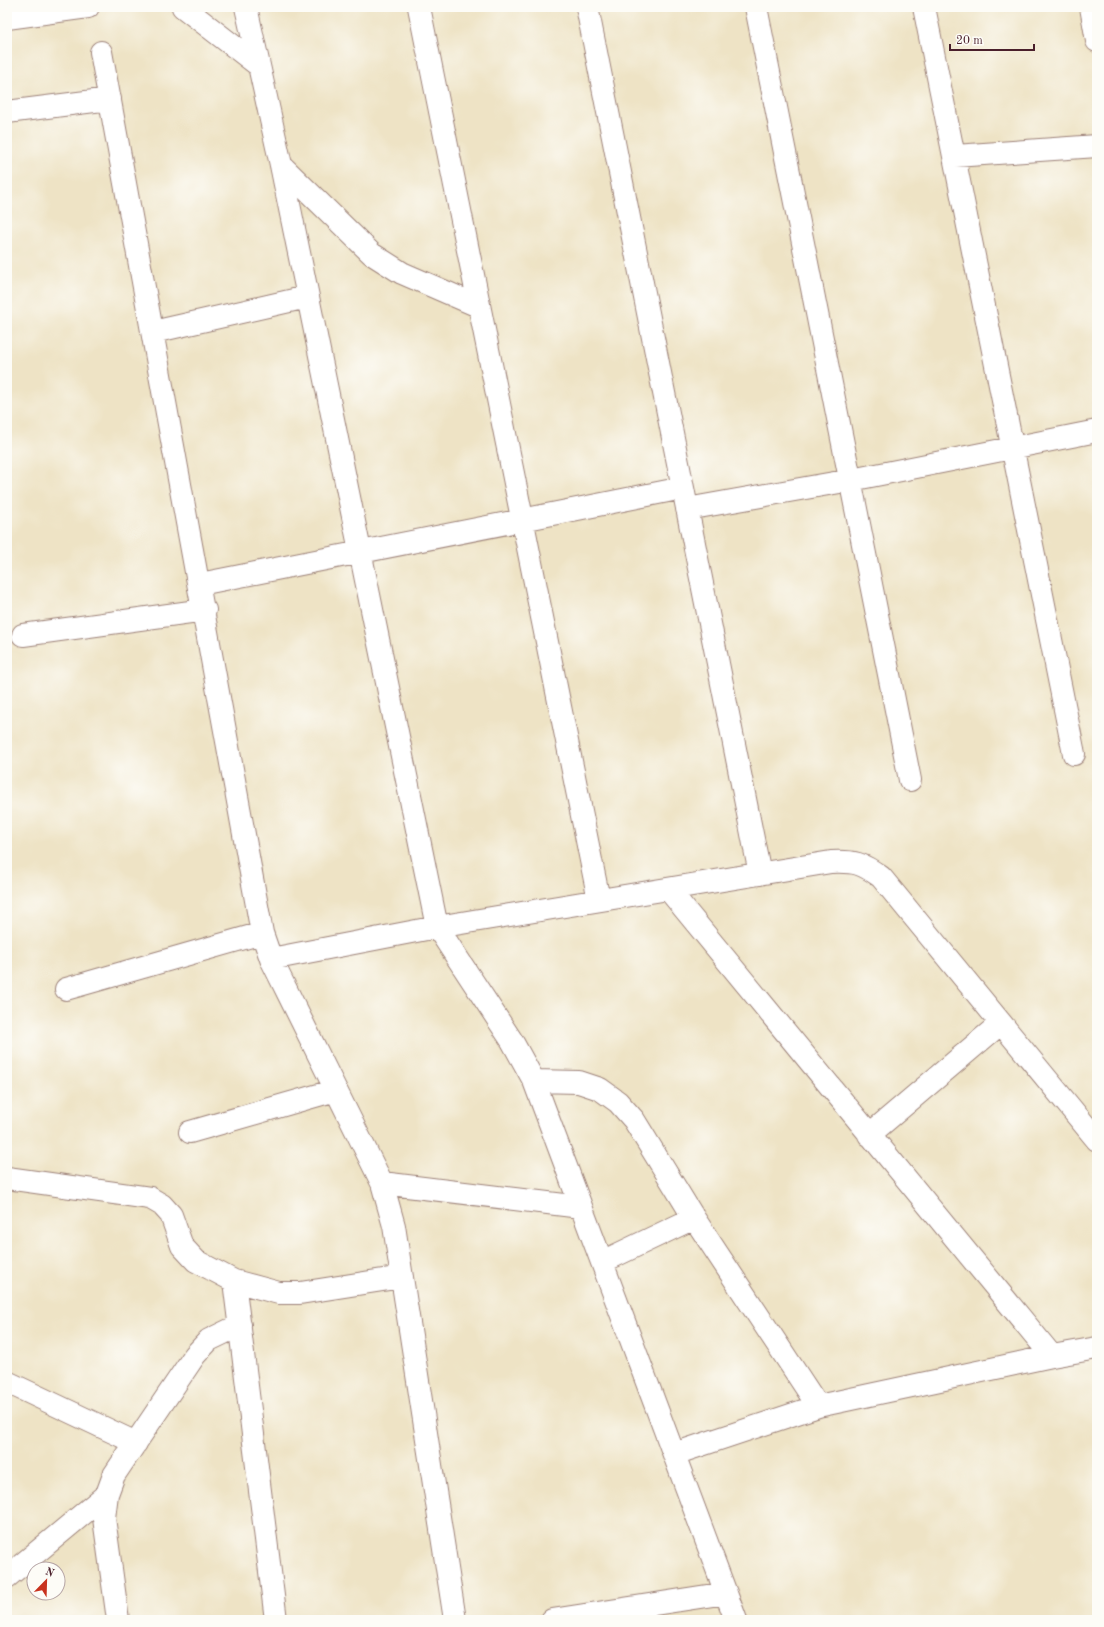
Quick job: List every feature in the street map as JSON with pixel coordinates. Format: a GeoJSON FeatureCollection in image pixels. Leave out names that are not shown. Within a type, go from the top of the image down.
{"type":"FeatureCollection","features":[{"type":"Feature","properties":{"kind":"street"},"geometry":{"type":"LineString","coordinates":[[7,18],[88,7]]}},
{"type":"Feature","properties":{"kind":"street"},"geometry":{"type":"LineString","coordinates":[[183,7],[258,65]]}},
{"type":"Feature","properties":{"kind":"street"},"geometry":{"type":"LineString","coordinates":[[246,7],[308,297],[437,927],[512,1041],[534,1081],[736,1620]]}},
{"type":"Feature","properties":{"kind":"street"},"geometry":{"type":"LineString","coordinates":[[419,7],[521,520],[599,900]]}},
{"type":"Feature","properties":{"kind":"street"},"geometry":{"type":"LineString","coordinates":[[587,7],[760,874]]}},
{"type":"Feature","properties":{"kind":"street"},"geometry":{"type":"LineString","coordinates":[[756,7],[910,780]]}},
{"type":"Feature","properties":{"kind":"street"},"geometry":{"type":"LineString","coordinates":[[924,7],[1074,754]]}},
{"type":"Feature","properties":{"kind":"street"},"geometry":{"type":"LineString","coordinates":[[1091,7],[1097,41]]}},
{"type":"Feature","properties":{"kind":"street"},"geometry":{"type":"LineString","coordinates":[[101,52],[205,610],[262,933],[271,959],[382,1183],[394,1226],[455,1620]]}},
{"type":"Feature","properties":{"kind":"street"},"geometry":{"type":"LineString","coordinates":[[7,112],[110,99]]}},
{"type":"Feature","properties":{"kind":"street"},"geometry":{"type":"LineString","coordinates":[[955,156],[1097,146]]}},
{"type":"Feature","properties":{"kind":"street"},"geometry":{"type":"LineString","coordinates":[[280,165],[372,254],[402,273],[478,306]]}},
{"type":"Feature","properties":{"kind":"street"},"geometry":{"type":"LineString","coordinates":[[153,332],[308,297]]}},
{"type":"Feature","properties":{"kind":"street"},"geometry":{"type":"LineString","coordinates":[[687,509],[851,480],[1097,431]]}},
{"type":"Feature","properties":{"kind":"street"},"geometry":{"type":"LineString","coordinates":[[200,584],[683,488]]}},
{"type":"Feature","properties":{"kind":"street"},"geometry":{"type":"LineString","coordinates":[[23,635],[205,610]]}},
{"type":"Feature","properties":{"kind":"street"},"geometry":{"type":"LineString","coordinates":[[271,959],[437,927],[760,874],[851,861],[868,868],[886,882],[1097,1140]]}},
{"type":"Feature","properties":{"kind":"street"},"geometry":{"type":"LineString","coordinates":[[668,889],[1052,1356]]}},
{"type":"Feature","properties":{"kind":"street"},"geometry":{"type":"LineString","coordinates":[[66,989],[262,933]]}},
{"type":"Feature","properties":{"kind":"street"},"geometry":{"type":"LineString","coordinates":[[869,1135],[1001,1023]]}},
{"type":"Feature","properties":{"kind":"street"},"geometry":{"type":"LineString","coordinates":[[534,1081],[580,1082],[600,1089],[618,1102],[634,1120],[694,1218],[818,1406]]}},
{"type":"Feature","properties":{"kind":"street"},"geometry":{"type":"LineString","coordinates":[[190,1132],[336,1090]]}},
{"type":"Feature","properties":{"kind":"street"},"geometry":{"type":"LineString","coordinates":[[7,1178],[150,1198],[162,1205],[171,1215],[182,1246],[196,1261],[234,1280],[279,1293],[300,1293],[402,1277]]}},
{"type":"Feature","properties":{"kind":"street"},"geometry":{"type":"LineString","coordinates":[[382,1183],[581,1207]]}},
{"type":"Feature","properties":{"kind":"street"},"geometry":{"type":"LineString","coordinates":[[602,1262],[694,1218]]}},
{"type":"Feature","properties":{"kind":"street"},"geometry":{"type":"LineString","coordinates":[[234,1280],[276,1620]]}},
{"type":"Feature","properties":{"kind":"street"},"geometry":{"type":"LineString","coordinates":[[118,1620],[104,1518],[107,1494],[114,1475],[195,1355],[209,1340],[240,1325]]}},
{"type":"Feature","properties":{"kind":"street"},"geometry":{"type":"LineString","coordinates":[[674,1454],[818,1406],[1052,1356],[1097,1348]]}},
{"type":"Feature","properties":{"kind":"street"},"geometry":{"type":"LineString","coordinates":[[7,1382],[136,1443]]}},
{"type":"Feature","properties":{"kind":"street"},"geometry":{"type":"LineString","coordinates":[[7,1577],[107,1494]]}},
{"type":"Feature","properties":{"kind":"street"},"geometry":{"type":"LineString","coordinates":[[552,1620],[726,1593]]}}]}
